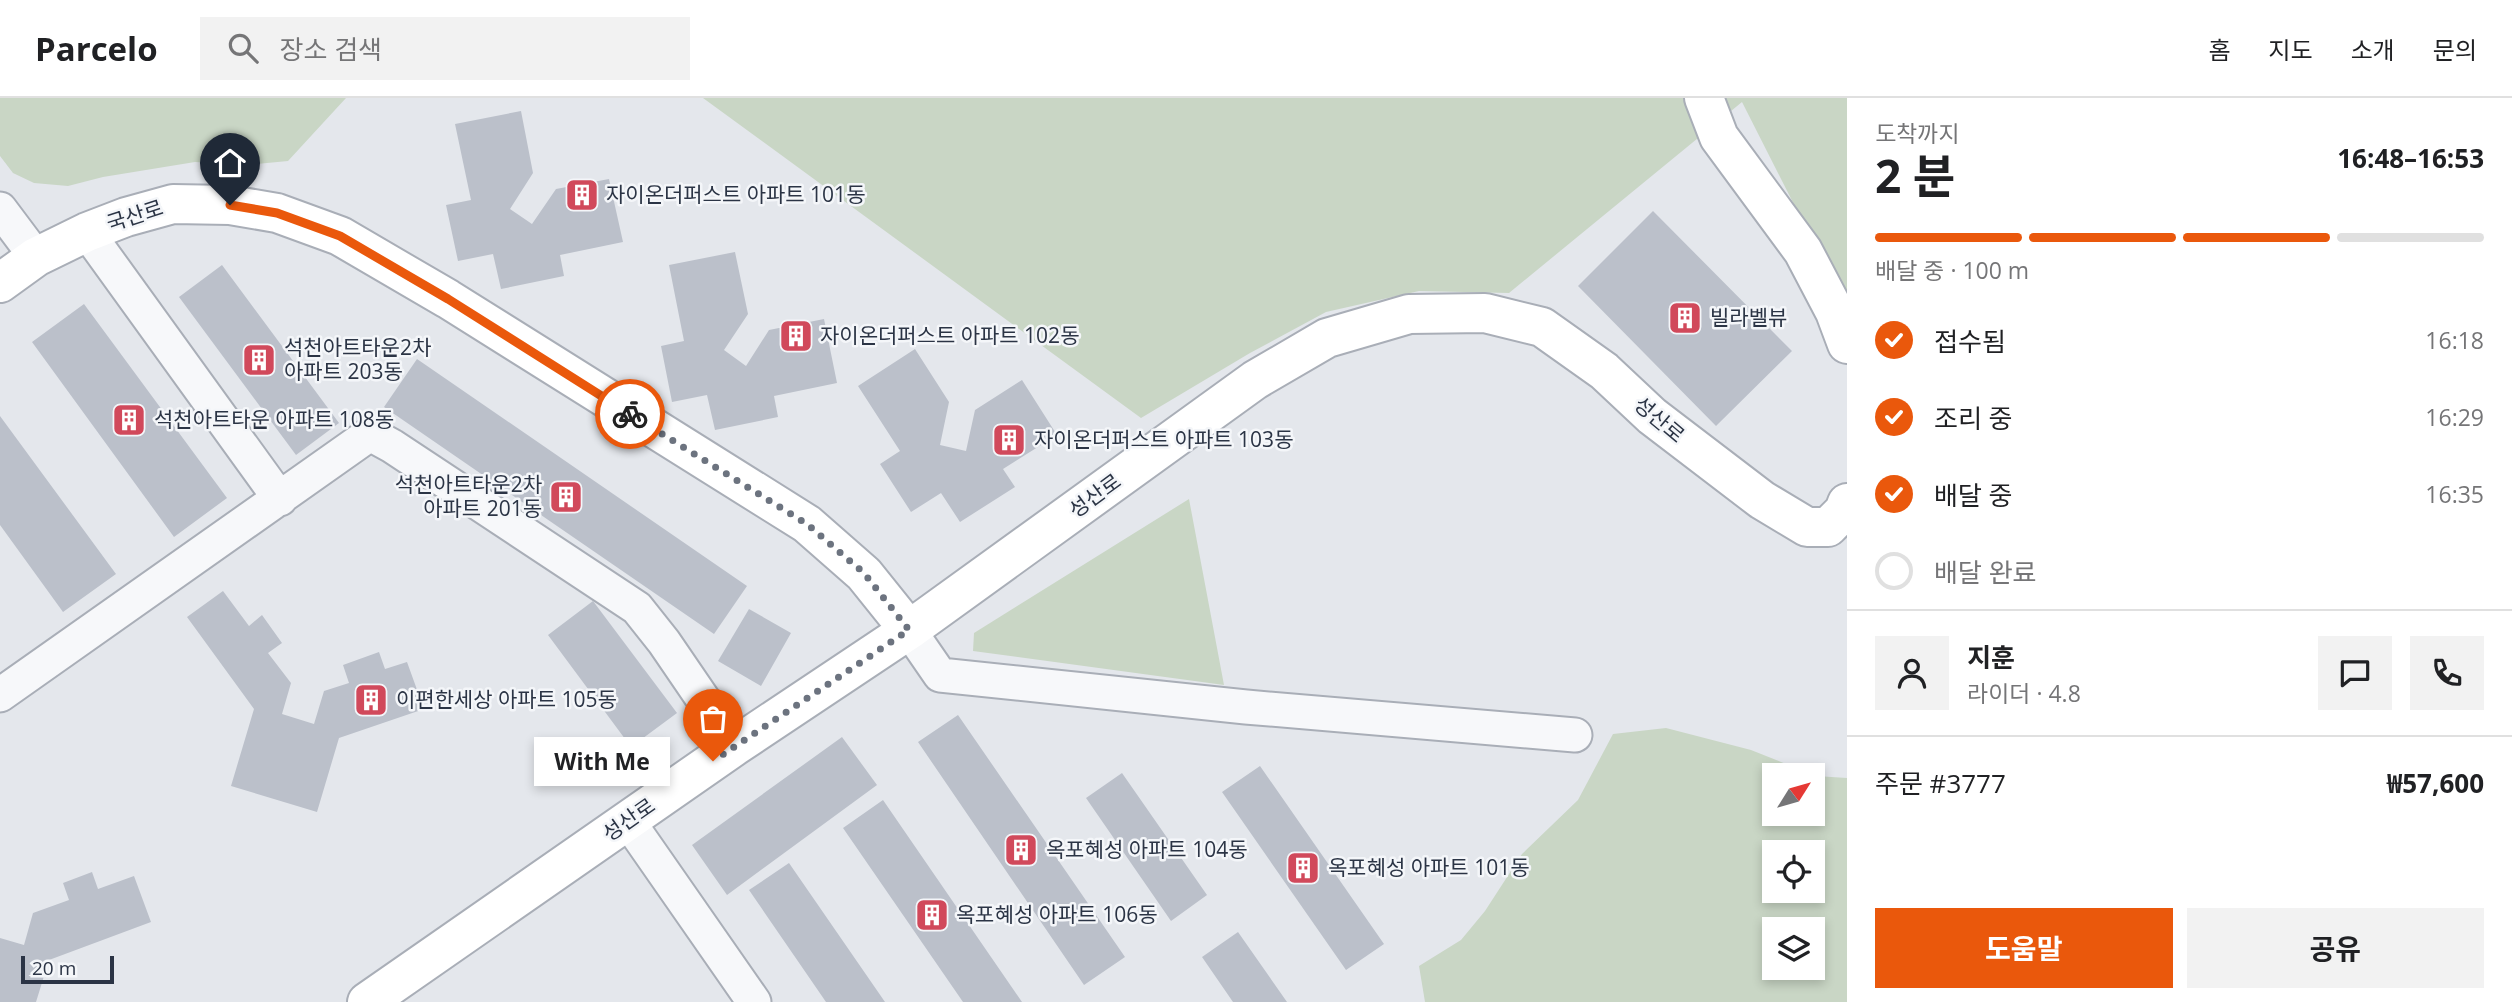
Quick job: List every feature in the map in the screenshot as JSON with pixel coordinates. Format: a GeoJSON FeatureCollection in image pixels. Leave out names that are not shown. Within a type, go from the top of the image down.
{"type":"FeatureCollection","features":[{"type":"Feature","properties":{"kind":"street"},"geometry":{"type":"LineString","coordinates":[[1704,98],[1719,136],[1803,251],[1835,312],[1847,344]]}},
{"type":"Feature","properties":{"kind":"street","name":"국산로"},"geometry":{"type":"LineString","coordinates":[[0,283],[36,257],[86,232],[173,204],[230,205],[277,213],[340,236],[448,299],[807,524],[864,573],[909,630]]}},
{"type":"Feature","properties":{"kind":"street"},"geometry":{"type":"LineString","coordinates":[[0,209],[36,257]]}},
{"type":"Feature","properties":{"kind":"street"},"geometry":{"type":"LineString","coordinates":[[86,232],[280,499]]}},
{"type":"Feature","properties":{"kind":"street","name":"성산로"},"geometry":{"type":"LineString","coordinates":[[367,1002],[735,746],[909,630],[1255,380],[1327,338],[1409,314],[1485,313],[1542,327],[1604,371],[1652,416],[1702,456],[1762,500],[1807,527],[1828,527],[1844,511],[1847,503]]}},
{"type":"Feature","properties":{"kind":"street"},"geometry":{"type":"LineString","coordinates":[[0,695],[370,434],[637,608],[664,642],[735,746]]}},
{"type":"Feature","properties":{"kind":"street"},"geometry":{"type":"LineString","coordinates":[[909,630],[940,675],[1245,707],[1575,734]]}},
{"type":"Feature","properties":{"kind":"street"},"geometry":{"type":"LineString","coordinates":[[628,821],[754,1002]]}},
{"type":"Feature","properties":{"kind":"green space"},"geometry":{"type":"Polygon","coordinates":[[[0,98],[346,98],[288,161],[245,165],[195,162],[103,177],[68,186],[34,183],[13,173],[0,156],[0,98]]]}},
{"type":"Feature","properties":{"kind":"green space"},"geometry":{"type":"Polygon","coordinates":[[[703,98],[1847,98],[1847,309],[1742,102],[1509,293],[1419,291],[1326,312],[1250,353],[1141,418],[703,98]]]}},
{"type":"Feature","properties":{"kind":"green space"},"geometry":{"type":"Polygon","coordinates":[[[1189,499],[1224,685],[973,651],[974,633],[1189,499]]]}},
{"type":"Feature","properties":{"kind":"green space"},"geometry":{"type":"Polygon","coordinates":[[[1666,728],[1751,750],[1784,763],[1762,763],[1762,826],[1825,826],[1825,777],[1847,778],[1847,1002],[1425,1002],[1419,966],[1461,940],[1485,911],[1522,854],[1578,800],[1613,734],[1666,728]]]}},
{"type":"Feature","properties":{"kind":"building","name":"자이온더퍼스트 아파트 101동"},"geometry":{"type":"Polygon","coordinates":[[[521,111],[533,173],[510,209],[532,224],[556,189],[609,179],[623,242],[560,255],[564,276],[501,289],[493,254],[458,261],[446,205],[471,200],[455,124],[521,111]]]}},
{"type":"Feature","properties":{"kind":"building","name":"빌라벨뷰"},"geometry":{"type":"Polygon","coordinates":[[[1653,211],[1792,351],[1716,426],[1578,286],[1653,211]]]}},
{"type":"Feature","properties":{"kind":"building","name":"자이온더퍼스트 아파트 102동"},"geometry":{"type":"Polygon","coordinates":[[[735,252],[748,314],[724,350],[746,366],[769,330],[824,319],[837,383],[774,396],[778,417],[715,430],[707,395],[672,402],[661,346],[684,341],[669,265],[735,252]]]}},
{"type":"Feature","properties":{"kind":"building","name":"석천아트타운2차 아파트 203동"},"geometry":{"type":"Polygon","coordinates":[[[222,265],[339,423],[296,455],[179,297],[222,265]]]}},
{"type":"Feature","properties":{"kind":"building","name":"석천아트타운 아파트 108동"},"geometry":{"type":"Polygon","coordinates":[[[84,304],[227,498],[174,537],[32,342],[84,304]]]}},
{"type":"Feature","properties":{"kind":"building","name":"자이온더퍼스트 아파트 103동"},"geometry":{"type":"Polygon","coordinates":[[[915,349],[949,402],[940,445],[966,451],[975,410],[1022,380],[1057,435],[1003,469],[1015,487],[960,522],[941,493],[911,512],[880,464],[900,451],[858,386],[915,349]]]}},
{"type":"Feature","properties":{"kind":"building","name":"석천아트타운2차 아파트 201동"},"geometry":{"type":"Polygon","coordinates":[[[417,359],[747,586],[714,634],[384,407],[417,359]]]}},
{"type":"Feature","properties":{"kind":"building"},"geometry":{"type":"Polygon","coordinates":[[[0,416],[116,574],[63,612],[0,525],[0,416]]]}},
{"type":"Feature","properties":{"kind":"building","name":"이편한세상 아파트 105동"},"geometry":{"type":"Polygon","coordinates":[[[223,591],[249,626],[262,615],[282,643],[268,653],[291,683],[282,714],[314,724],[324,691],[349,683],[343,665],[379,652],[385,669],[407,662],[424,709],[339,738],[317,812],[231,786],[254,709],[187,617],[223,591]]]}},
{"type":"Feature","properties":{"kind":"building"},"geometry":{"type":"Polygon","coordinates":[[[593,601],[677,713],[631,747],[548,635],[593,601]]]}},
{"type":"Feature","properties":{"kind":"building"},"geometry":{"type":"Polygon","coordinates":[[[749,609],[791,633],[761,686],[718,661],[749,609]]]}},
{"type":"Feature","properties":{"kind":"building","name":"옥포혜성 아파트 104동"},"geometry":{"type":"Polygon","coordinates":[[[958,715],[1125,957],[1084,985],[918,742],[958,715]]]}},
{"type":"Feature","properties":{"kind":"building"},"geometry":{"type":"Polygon","coordinates":[[[842,737],[877,785],[727,895],[692,845],[842,737]]]}},
{"type":"Feature","properties":{"kind":"building","name":"옥포혜성 아파트 101동"},"geometry":{"type":"Polygon","coordinates":[[[1260,766],[1384,944],[1346,970],[1222,792],[1260,766]]]}},
{"type":"Feature","properties":{"kind":"building"},"geometry":{"type":"Polygon","coordinates":[[[1122,773],[1207,895],[1171,921],[1086,798],[1122,773]]]}},
{"type":"Feature","properties":{"kind":"building","name":"옥포혜성 아파트 106동"},"geometry":{"type":"Polygon","coordinates":[[[883,800],[1022,1002],[963,1002],[843,828],[883,800]]]}},
{"type":"Feature","properties":{"kind":"building"},"geometry":{"type":"Polygon","coordinates":[[[789,863],[885,1002],[826,1002],[749,890],[789,863]]]}},
{"type":"Feature","properties":{"kind":"building"},"geometry":{"type":"Polygon","coordinates":[[[92,872],[98,889],[134,876],[151,922],[49,960],[36,1002],[0,1002],[0,938],[24,945],[33,913],[69,900],[63,883],[92,872]]]}},
{"type":"Feature","properties":{"kind":"building"},"geometry":{"type":"Polygon","coordinates":[[[1238,932],[1287,1002],[1233,1002],[1202,957],[1238,932]]]}},
{"type":"Feature","properties":{"kind":"way so far"},"geometry":{"type":"LineString","coordinates":[[630,414],[807,524],[864,573],[909,630],[713,761]]}},
{"type":"Feature","properties":{"kind":"place","name":"자이온더퍼스트 아파트 101동"},"geometry":{"type":"Point","coordinates":[582,195]}},
{"type":"Feature","properties":{"kind":"place","name":"빌라벨뷰"},"geometry":{"type":"Point","coordinates":[1685,318]}},
{"type":"Feature","properties":{"kind":"place","name":"자이온더퍼스트 아파트 102동"},"geometry":{"type":"Point","coordinates":[796,336]}},
{"type":"Feature","properties":{"kind":"place","name":"석천아트타운2차 아파트 203동"},"geometry":{"type":"Point","coordinates":[259,360]}},
{"type":"Feature","properties":{"kind":"place","name":"석천아트타운 아파트 108동"},"geometry":{"type":"Point","coordinates":[129,420]}},
{"type":"Feature","properties":{"kind":"place","name":"자이온더퍼스트 아파트 103동"},"geometry":{"type":"Point","coordinates":[1009,440]}},
{"type":"Feature","properties":{"kind":"place","name":"석천아트타운2차 아파트 201동"},"geometry":{"type":"Point","coordinates":[566,497]}},
{"type":"Feature","properties":{"kind":"place","name":"이편한세상 아파트 105동"},"geometry":{"type":"Point","coordinates":[371,700]}},
{"type":"Feature","properties":{"kind":"place","name":"With Me"},"geometry":{"type":"Point","coordinates":[713,761]}},
{"type":"Feature","properties":{"kind":"place","name":"옥포혜성 아파트 104동"},"geometry":{"type":"Point","coordinates":[1021,850]}},
{"type":"Feature","properties":{"kind":"place","name":"옥포혜성 아파트 101동"},"geometry":{"type":"Point","coordinates":[1303,868]}},
{"type":"Feature","properties":{"kind":"place","name":"옥포혜성 아파트 106동"},"geometry":{"type":"Point","coordinates":[932,915]}},
{"type":"Feature","properties":{"kind":"route"},"geometry":{"type":"LineString","coordinates":[[230,205],[277,213],[340,236],[448,299],[630,414]]}}]}
